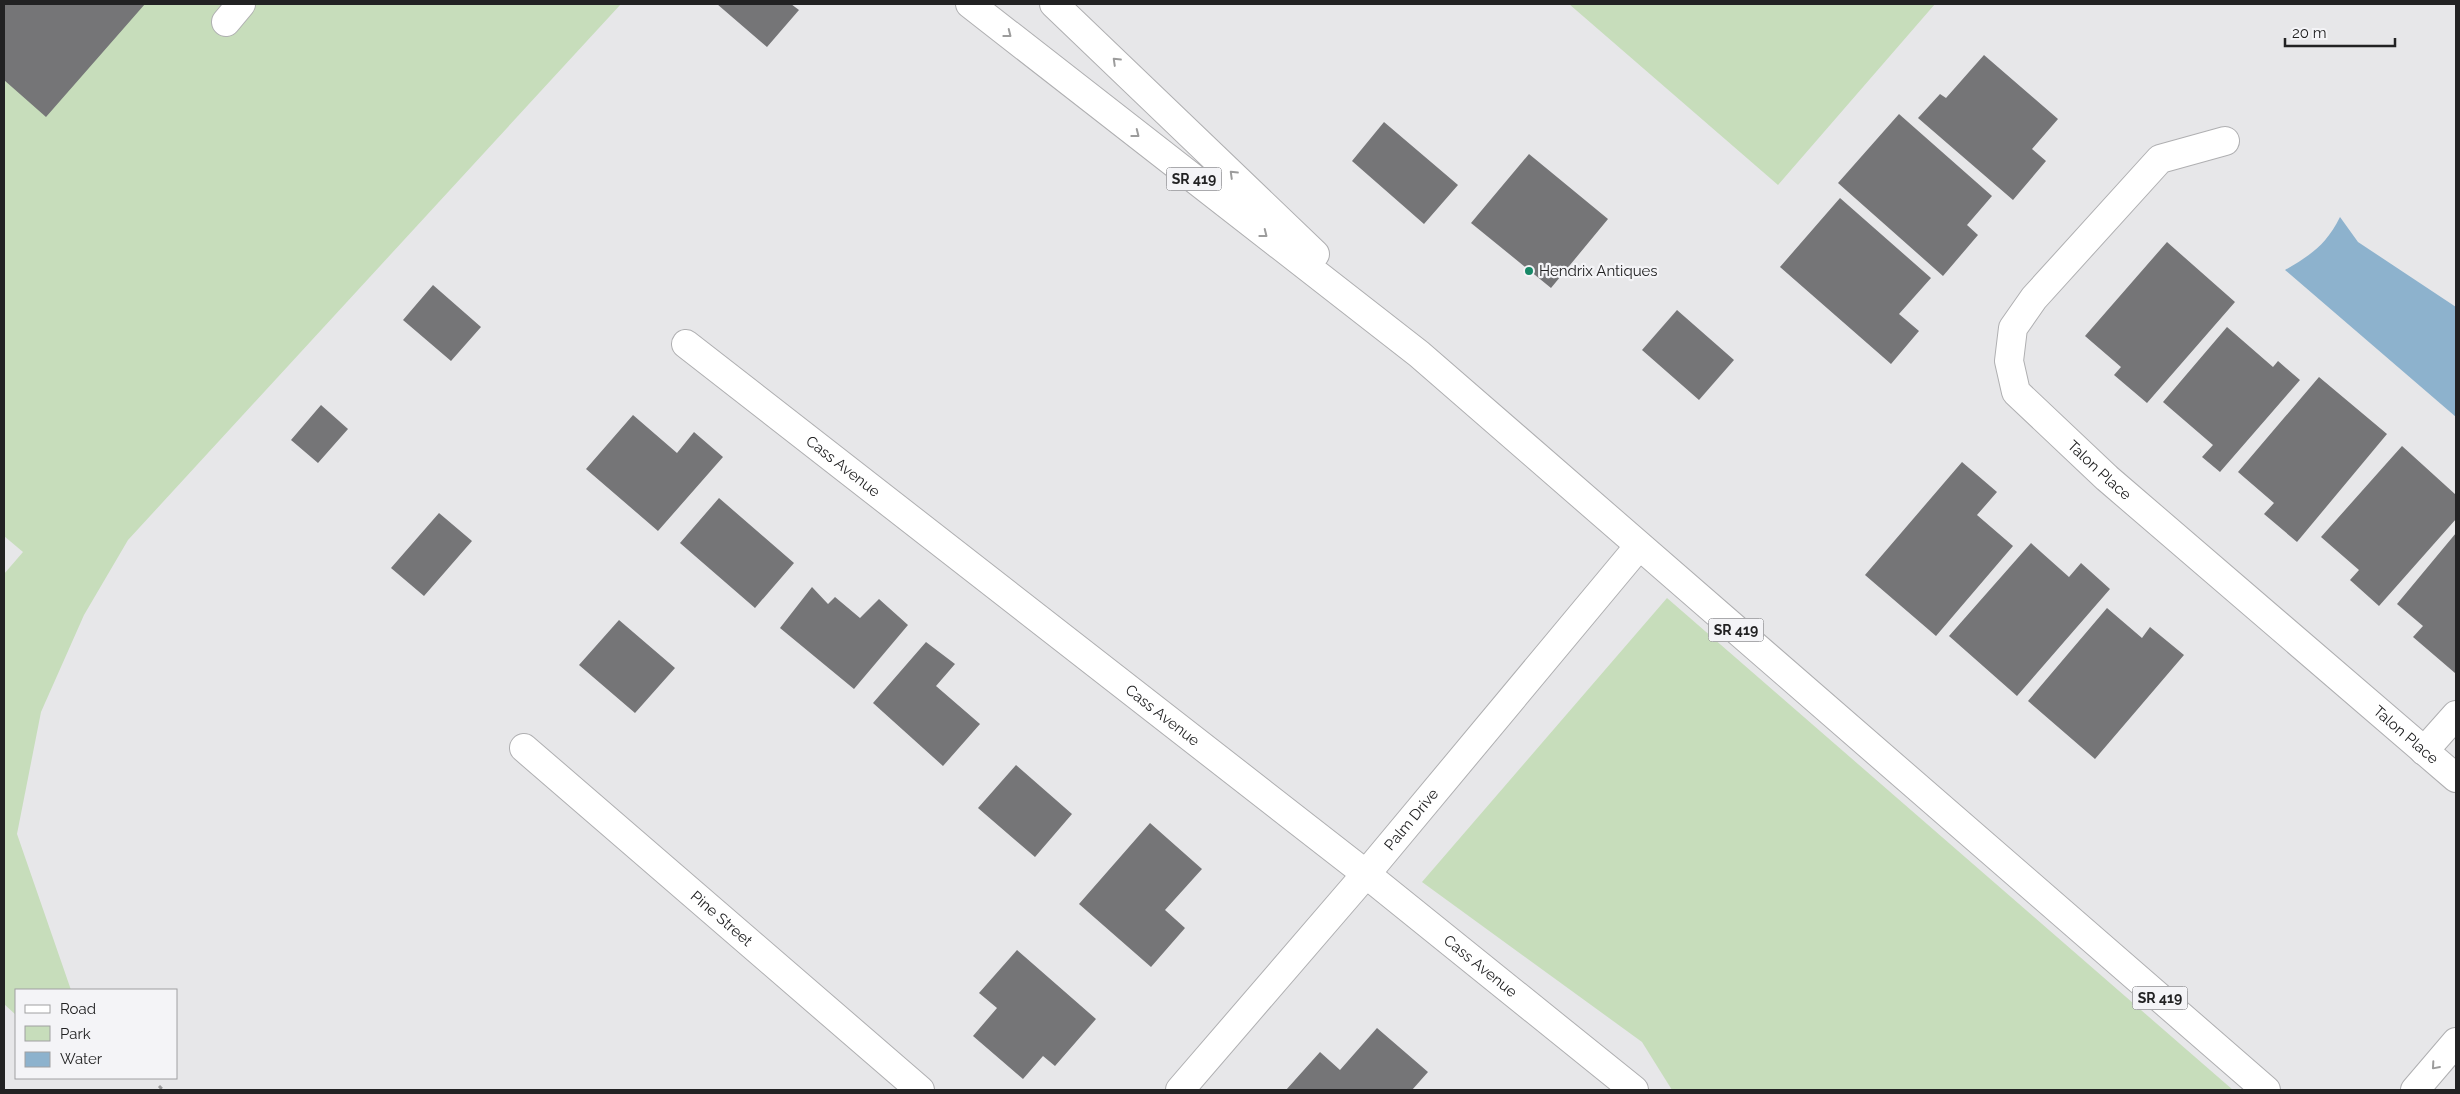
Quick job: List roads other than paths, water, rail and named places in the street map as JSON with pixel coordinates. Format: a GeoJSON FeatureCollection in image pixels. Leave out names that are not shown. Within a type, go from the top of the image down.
{"type":"FeatureCollection","features":[{"type":"Feature","properties":{"kind":"street","name":"SR 419"},"geometry":{"type":"LineString","coordinates":[[970,4],[1419,354]]}},
{"type":"Feature","properties":{"kind":"street","name":"SR 419"},"geometry":{"type":"LineString","coordinates":[[1054,4],[1419,354],[2266,1090]]}},
{"type":"Feature","properties":{"kind":"street","name":"Talon Place"},"geometry":{"type":"LineString","coordinates":[[2225,141],[2160,158],[2034,298],[2013,328],[2009,362],[2016,392],[2107,478],[2456,778]]}},
{"type":"Feature","properties":{"kind":"street","name":"Cass Avenue"},"geometry":{"type":"LineString","coordinates":[[686,344],[1366,874],[1634,1090]]}},
{"type":"Feature","properties":{"kind":"street","name":"Palm Drive"},"geometry":{"type":"LineString","coordinates":[[1180,1090],[1366,874],[1640,546]]}},
{"type":"Feature","properties":{"kind":"street"},"geometry":{"type":"LineString","coordinates":[[2424,751],[2456,715]]}},
{"type":"Feature","properties":{"kind":"street","name":"Pine Street"},"geometry":{"type":"LineString","coordinates":[[524,748],[920,1090]]}},
{"type":"Feature","properties":{"kind":"street"},"geometry":{"type":"LineString","coordinates":[[2415,1090],[2456,1042]]}},
{"type":"Feature","properties":{"kind":"water"},"geometry":{"type":"Polygon","coordinates":[[[2340,217],[2358,242],[2456,307],[2456,417],[2285,270],[2317,248],[2335,227],[2340,217]]]}},
{"type":"Feature","properties":{"kind":"place","name":"Hendrix Antiques"},"geometry":{"type":"Point","coordinates":[1529,271]}}]}
